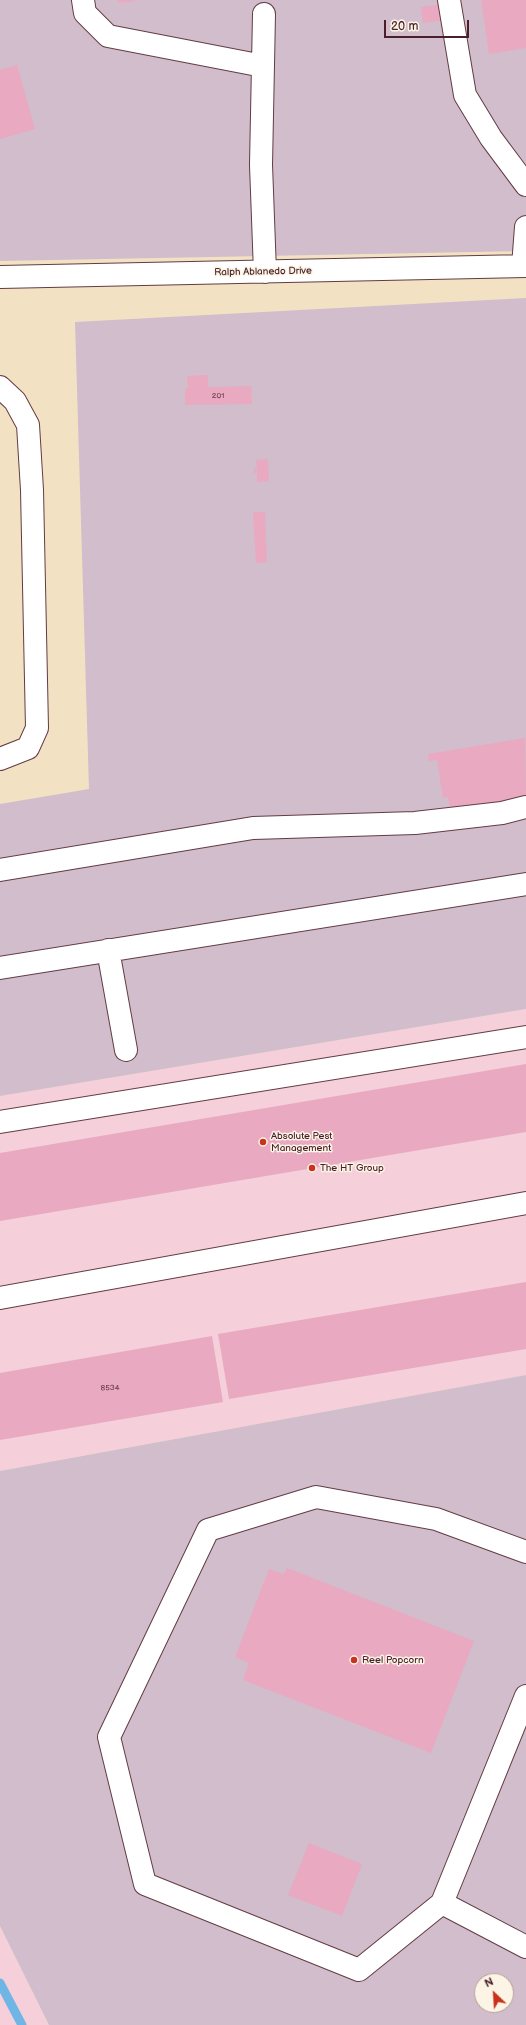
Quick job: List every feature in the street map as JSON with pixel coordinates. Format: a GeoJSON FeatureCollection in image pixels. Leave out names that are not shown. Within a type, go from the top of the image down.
{"type":"FeatureCollection","features":[{"type":"Feature","properties":{"kind":"street"},"geometry":{"type":"LineString","coordinates":[[83,0],[85,13],[108,36],[263,66]]}},
{"type":"Feature","properties":{"kind":"street"},"geometry":{"type":"LineString","coordinates":[[449,0],[464,95],[491,138],[526,185]]}},
{"type":"Feature","properties":{"kind":"street"},"geometry":{"type":"LineString","coordinates":[[264,14],[260,165],[265,272]]}},
{"type":"Feature","properties":{"kind":"street"},"geometry":{"type":"LineString","coordinates":[[524,266],[526,227]]}},
{"type":"Feature","properties":{"kind":"street","name":"Ralph Ablanedo Drive"},"geometry":{"type":"LineString","coordinates":[[0,277],[524,266]]}},
{"type":"Feature","properties":{"kind":"street"},"geometry":{"type":"LineString","coordinates":[[0,387],[15,400],[28,425],[32,490],[37,728],[28,748],[0,759]]}},
{"type":"Feature","properties":{"kind":"street"},"geometry":{"type":"LineString","coordinates":[[0,870],[253,828],[415,823],[502,813],[526,807]]}},
{"type":"Feature","properties":{"kind":"street"},"geometry":{"type":"LineString","coordinates":[[0,968],[526,884]]}},
{"type":"Feature","properties":{"kind":"street"},"geometry":{"type":"LineString","coordinates":[[108,950],[126,1050]]}},
{"type":"Feature","properties":{"kind":"street"},"geometry":{"type":"LineString","coordinates":[[0,1122],[526,1036]]}},
{"type":"Feature","properties":{"kind":"street"},"geometry":{"type":"LineString","coordinates":[[0,1298],[526,1203]]}},
{"type":"Feature","properties":{"kind":"street"},"geometry":{"type":"LineString","coordinates":[[526,1552],[436,1519],[316,1497],[208,1530],[109,1737],[145,1884],[359,1970],[442,1903],[526,1696]]}},
{"type":"Feature","properties":{"kind":"street"},"geometry":{"type":"LineString","coordinates":[[442,1903],[523,1946]]}},
{"type":"Feature","properties":{"kind":"shaded area"},"geometry":{"type":"Polygon","coordinates":[[[0,0],[526,0],[526,251],[0,261],[0,0]]]}},
{"type":"Feature","properties":{"kind":"shaded area"},"geometry":{"type":"Polygon","coordinates":[[[526,298],[526,1009],[0,1096],[0,804],[89,789],[75,322],[526,298]]]}},
{"type":"Feature","properties":{"kind":"shaded area"},"geometry":{"type":"Polygon","coordinates":[[[526,1009],[526,1375],[0,1471],[0,1096],[526,1009]]]}},
{"type":"Feature","properties":{"kind":"shaded area"},"geometry":{"type":"Polygon","coordinates":[[[526,1375],[526,2025],[49,2025],[0,1926],[0,1471],[526,1375]]]}},
{"type":"Feature","properties":{"kind":"shaded area"},"geometry":{"type":"Polygon","coordinates":[[[0,1926],[49,2025],[0,2025],[0,1926]]]}},
{"type":"Feature","properties":{"kind":"building"},"geometry":{"type":"Polygon","coordinates":[[[118,0],[135,0],[135,1],[118,3],[118,0]]]}},
{"type":"Feature","properties":{"kind":"building"},"geometry":{"type":"Polygon","coordinates":[[[481,0],[526,0],[526,48],[489,54],[481,0]]]}},
{"type":"Feature","properties":{"kind":"building"},"geometry":{"type":"Polygon","coordinates":[[[444,4],[446,20],[423,23],[421,7],[444,4]]]}},
{"type":"Feature","properties":{"kind":"building"},"geometry":{"type":"Polygon","coordinates":[[[17,65],[35,129],[0,139],[0,70],[17,65]]]}},
{"type":"Feature","properties":{"kind":"building"},"geometry":{"type":"Polygon","coordinates":[[[208,375],[208,387],[251,386],[252,404],[185,405],[185,388],[188,388],[187,376],[208,375]]]}},
{"type":"Feature","properties":{"kind":"building"},"geometry":{"type":"Polygon","coordinates":[[[268,459],[269,481],[257,482],[257,473],[254,473],[254,468],[257,469],[256,460],[268,459]]]}},
{"type":"Feature","properties":{"kind":"building"},"geometry":{"type":"Polygon","coordinates":[[[253,512],[265,512],[267,562],[256,563],[253,512]]]}},
{"type":"Feature","properties":{"kind":"building"},"geometry":{"type":"Polygon","coordinates":[[[525,738],[526,798],[450,810],[448,797],[443,798],[437,760],[429,761],[428,754],[525,738]]]}},
{"type":"Feature","properties":{"kind":"building","name":"Absolute Pest Management"},"geometry":{"type":"Polygon","coordinates":[[[526,1064],[526,1132],[0,1221],[0,1153],[526,1064]]]}},
{"type":"Feature","properties":{"kind":"building"},"geometry":{"type":"Polygon","coordinates":[[[526,1282],[526,1349],[229,1399],[218,1334],[526,1282]]]}},
{"type":"Feature","properties":{"kind":"building"},"geometry":{"type":"Polygon","coordinates":[[[212,1336],[223,1402],[0,1440],[0,1373],[212,1336]]]}},
{"type":"Feature","properties":{"kind":"building","name":"Reel Popcorn"},"geometry":{"type":"Polygon","coordinates":[[[287,1568],[474,1641],[431,1753],[243,1680],[249,1663],[235,1657],[269,1569],[284,1574],[287,1568]]]}},
{"type":"Feature","properties":{"kind":"building"},"geometry":{"type":"Polygon","coordinates":[[[309,1843],[362,1864],[342,1916],[288,1895],[309,1843]]]}},
{"type":"Feature","properties":{"kind":"waterway"},"geometry":{"type":"LineString","coordinates":[[0,1983],[22,2025]]}},
{"type":"Feature","properties":{"kind":"place","name":"Absolute Pest Management"},"geometry":{"type":"Point","coordinates":[263,1142]}},
{"type":"Feature","properties":{"kind":"place","name":"The HT Group"},"geometry":{"type":"Point","coordinates":[312,1168]}},
{"type":"Feature","properties":{"kind":"place","name":"Reel Popcorn"},"geometry":{"type":"Point","coordinates":[354,1660]}}]}
